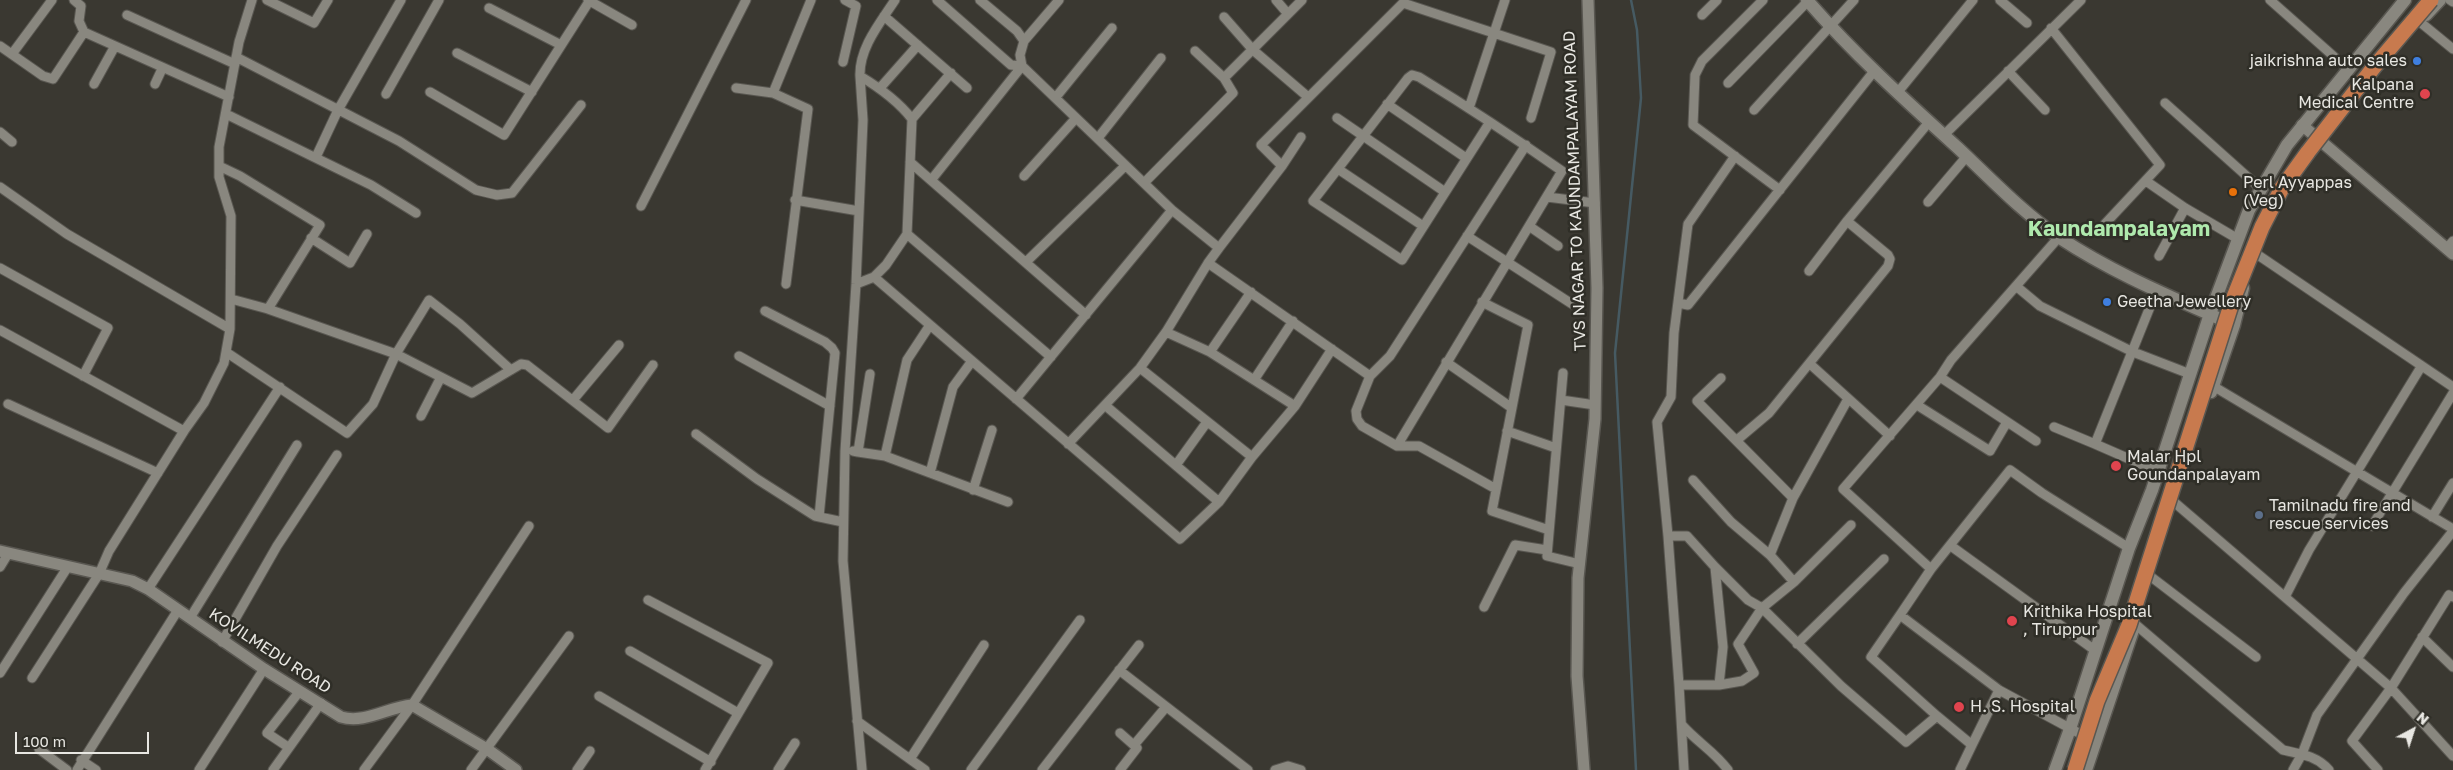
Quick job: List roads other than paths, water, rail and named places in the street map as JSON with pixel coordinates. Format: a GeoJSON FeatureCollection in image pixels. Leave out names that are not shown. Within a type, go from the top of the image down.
{"type":"FeatureCollection","features":[{"type":"Feature","properties":{"kind":"highway"},"geometry":{"type":"LineString","coordinates":[[2064,770],[2088,698],[2120,624],[2172,455],[2248,236],[2271,189],[2300,145],[2418,0]]}},
{"type":"Feature","properties":{"kind":"highway"},"geometry":{"type":"LineString","coordinates":[[2075,770],[2097,701],[2129,625],[2232,302],[2262,227],[2282,188],[2308,152],[2374,67],[2431,0]]}},
{"type":"Feature","properties":{"kind":"main road"},"geometry":{"type":"LineString","coordinates":[[2054,770],[2070,729],[2129,548],[2210,314],[2238,239],[2260,188],[2302,125],[2405,0]]}},
{"type":"Feature","properties":{"kind":"main road"},"geometry":{"type":"LineString","coordinates":[[2086,770],[2097,742],[2174,502],[2234,325],[2243,287],[2287,193],[2322,143],[2440,0]]}},
{"type":"Feature","properties":{"kind":"main road"},"geometry":{"type":"LineString","coordinates":[[1808,1],[1830,27],[1929,122],[2059,237],[2134,282],[2234,325]]}},
{"type":"Feature","properties":{"kind":"street"},"geometry":{"type":"LineString","coordinates":[[12,54],[52,0]]}},
{"type":"Feature","properties":{"kind":"street"},"geometry":{"type":"LineString","coordinates":[[74,0],[81,6],[79,26],[84,32],[229,96]]}},
{"type":"Feature","properties":{"kind":"street"},"geometry":{"type":"LineString","coordinates":[[32,678],[98,574],[109,551],[209,394],[224,363],[230,329],[231,216],[219,177],[220,147],[236,60],[252,0]]}},
{"type":"Feature","properties":{"kind":"street"},"geometry":{"type":"LineString","coordinates":[[267,0],[314,23],[328,0]]}},
{"type":"Feature","properties":{"kind":"street"},"geometry":{"type":"LineString","coordinates":[[316,157],[338,110],[401,0]]}},
{"type":"Feature","properties":{"kind":"street"},"geometry":{"type":"LineString","coordinates":[[386,94],[439,0]]}},
{"type":"Feature","properties":{"kind":"street"},"geometry":{"type":"LineString","coordinates":[[430,92],[504,135],[589,0],[632,25]]}},
{"type":"Feature","properties":{"kind":"street"},"geometry":{"type":"LineString","coordinates":[[640,206],[746,0]]}},
{"type":"Feature","properties":{"kind":"street"},"geometry":{"type":"LineString","coordinates":[[772,93],[811,0]]}},
{"type":"Feature","properties":{"kind":"street"},"geometry":{"type":"LineString","coordinates":[[843,62],[856,6],[845,0]]}},
{"type":"Feature","properties":{"kind":"street"},"geometry":{"type":"LineString","coordinates":[[862,770],[843,561],[845,451],[860,211],[863,120],[860,66],[863,53],[895,0]]}},
{"type":"Feature","properties":{"kind":"street"},"geometry":{"type":"LineString","coordinates":[[937,0],[1011,65],[1022,66],[1125,166],[1145,182],[1172,210],[1219,248]]}},
{"type":"Feature","properties":{"kind":"street"},"geometry":{"type":"LineString","coordinates":[[980,0],[1017,31],[1024,41]]}},
{"type":"Feature","properties":{"kind":"street"},"geometry":{"type":"LineString","coordinates":[[932,179],[1022,66],[1020,55],[1024,41],[1059,0]]}},
{"type":"Feature","properties":{"kind":"street"},"geometry":{"type":"LineString","coordinates":[[1276,0],[1288,14]]}},
{"type":"Feature","properties":{"kind":"street"},"geometry":{"type":"LineString","coordinates":[[1224,78],[1302,0]]}},
{"type":"Feature","properties":{"kind":"street"},"geometry":{"type":"LineString","coordinates":[[1469,108],[1505,0]]}},
{"type":"Feature","properties":{"kind":"street","name":"TVS NAGAR TO KAUNDAMPALAYAM ROAD"},"geometry":{"type":"LineString","coordinates":[[1584,770],[1577,676],[1580,564],[1595,406],[1598,288],[1588,0]]}},
{"type":"Feature","properties":{"kind":"street"},"geometry":{"type":"LineString","coordinates":[[1702,15],[1717,0]]}},
{"type":"Feature","properties":{"kind":"street"},"geometry":{"type":"LineString","coordinates":[[1762,0],[1702,61],[1695,75],[1693,125],[1780,190]]}},
{"type":"Feature","properties":{"kind":"street"},"geometry":{"type":"LineString","coordinates":[[1754,110],[1854,0]]}},
{"type":"Feature","properties":{"kind":"street"},"geometry":{"type":"LineString","coordinates":[[1898,92],[1973,0]]}},
{"type":"Feature","properties":{"kind":"street"},"geometry":{"type":"LineString","coordinates":[[2000,0],[2026,22]]}},
{"type":"Feature","properties":{"kind":"street"},"geometry":{"type":"LineString","coordinates":[[1944,135],[2081,0]]}},
{"type":"Feature","properties":{"kind":"street"},"geometry":{"type":"LineString","coordinates":[[2270,0],[2348,69]]}},
{"type":"Feature","properties":{"kind":"street"},"geometry":{"type":"LineString","coordinates":[[1282,166],[1261,145],[1403,1],[1494,34],[1551,52],[1531,118]]}},
{"type":"Feature","properties":{"kind":"street"},"geometry":{"type":"LineString","coordinates":[[1728,83],[1808,1]]}},
{"type":"Feature","properties":{"kind":"street"},"geometry":{"type":"LineString","coordinates":[[489,8],[561,45]]}},
{"type":"Feature","properties":{"kind":"street"},"geometry":{"type":"LineString","coordinates":[[127,15],[236,60],[399,141],[476,190],[497,195],[512,193],[581,105]]}},
{"type":"Feature","properties":{"kind":"street"},"geometry":{"type":"LineString","coordinates":[[884,16],[967,88]]}},
{"type":"Feature","properties":{"kind":"street"},"geometry":{"type":"LineString","coordinates":[[1224,17],[1253,50],[1308,97]]}},
{"type":"Feature","properties":{"kind":"street"},"geometry":{"type":"LineString","coordinates":[[2420,22],[2453,49]]}},
{"type":"Feature","properties":{"kind":"street"},"geometry":{"type":"LineString","coordinates":[[1056,97],[1112,28]]}},
{"type":"Feature","properties":{"kind":"street"},"geometry":{"type":"LineString","coordinates":[[2051,28],[2160,165],[2102,227]]}},
{"type":"Feature","properties":{"kind":"street"},"geometry":{"type":"LineString","coordinates":[[0,46],[43,76],[53,79],[84,32]]}},
{"type":"Feature","properties":{"kind":"street"},"geometry":{"type":"LineString","coordinates":[[880,88],[918,45]]}},
{"type":"Feature","properties":{"kind":"street"},"geometry":{"type":"LineString","coordinates":[[94,84],[115,46]]}},
{"type":"Feature","properties":{"kind":"street"},"geometry":{"type":"LineString","coordinates":[[1145,182],[1233,93],[1224,78],[1195,51]]}},
{"type":"Feature","properties":{"kind":"street"},"geometry":{"type":"LineString","coordinates":[[457,53],[532,92]]}},
{"type":"Feature","properties":{"kind":"street"},"geometry":{"type":"LineString","coordinates":[[1098,138],[1161,58]]}},
{"type":"Feature","properties":{"kind":"street"},"geometry":{"type":"LineString","coordinates":[[155,84],[162,68]]}},
{"type":"Feature","properties":{"kind":"street"},"geometry":{"type":"LineString","coordinates":[[1678,303],[1688,305],[1874,70]]}},
{"type":"Feature","properties":{"kind":"street"},"geometry":{"type":"LineString","coordinates":[[2008,71],[2045,110]]}},
{"type":"Feature","properties":{"kind":"street"},"geometry":{"type":"LineString","coordinates":[[912,120],[951,73]]}},
{"type":"Feature","properties":{"kind":"street"},"geometry":{"type":"LineString","coordinates":[[856,284],[874,277],[886,265],[907,234],[912,120],[905,109],[880,88],[860,76]]}},
{"type":"Feature","properties":{"kind":"street"},"geometry":{"type":"LineString","coordinates":[[1397,446],[1562,171],[1526,145],[1469,108],[1419,77],[1412,76],[1408,78],[1387,104],[1313,201],[1402,260],[1490,122]]}},
{"type":"Feature","properties":{"kind":"street"},"geometry":{"type":"LineString","coordinates":[[736,88],[772,93],[808,109],[786,284]]}},
{"type":"Feature","properties":{"kind":"street"},"geometry":{"type":"LineString","coordinates":[[1387,104],[1466,158]]}},
{"type":"Feature","properties":{"kind":"street"},"geometry":{"type":"LineString","coordinates":[[2164,104],[2260,188]]}},
{"type":"Feature","properties":{"kind":"street"},"geometry":{"type":"LineString","coordinates":[[226,114],[371,185],[416,212]]}},
{"type":"Feature","properties":{"kind":"street"},"geometry":{"type":"LineString","coordinates":[[1024,176],[1076,118]]}},
{"type":"Feature","properties":{"kind":"street"},"geometry":{"type":"LineString","coordinates":[[1337,118],[1445,192]]}},
{"type":"Feature","properties":{"kind":"street"},"geometry":{"type":"LineString","coordinates":[[1809,271],[1929,122]]}},
{"type":"Feature","properties":{"kind":"street"},"geometry":{"type":"LineString","coordinates":[[2302,125],[2451,248]]}},
{"type":"Feature","properties":{"kind":"street"},"geometry":{"type":"LineString","coordinates":[[0,132],[12,142]]}},
{"type":"Feature","properties":{"kind":"street"},"geometry":{"type":"LineString","coordinates":[[1068,444],[1140,368],[1166,332],[1208,263],[1282,166],[1301,137]]}},
{"type":"Feature","properties":{"kind":"street"},"geometry":{"type":"LineString","coordinates":[[1496,489],[1419,446],[1397,446],[1362,426],[1357,420],[1357,403],[1370,376],[1390,356],[1526,145]]}},
{"type":"Feature","properties":{"kind":"street"},"geometry":{"type":"LineString","coordinates":[[1684,770],[1668,536],[1657,422],[1671,397],[1674,333],[1688,224],[1734,156]]}},
{"type":"Feature","properties":{"kind":"street"},"geometry":{"type":"LineString","coordinates":[[1928,202],[1967,156]]}},
{"type":"Feature","properties":{"kind":"street"},"geometry":{"type":"LineString","coordinates":[[910,162],[932,179],[1086,316]]}},
{"type":"Feature","properties":{"kind":"street"},"geometry":{"type":"LineString","coordinates":[[219,166],[240,176],[320,224],[268,309]]}},
{"type":"Feature","properties":{"kind":"street"},"geometry":{"type":"LineString","coordinates":[[1026,262],[1125,166]]}},
{"type":"Feature","properties":{"kind":"street"},"geometry":{"type":"LineString","coordinates":[[1338,169],[1423,226]]}},
{"type":"Feature","properties":{"kind":"street"},"geometry":{"type":"LineString","coordinates":[[2146,181],[2184,208],[2238,239]]}},
{"type":"Feature","properties":{"kind":"street"},"geometry":{"type":"LineString","coordinates":[[0,187],[67,234],[230,329]]}},
{"type":"Feature","properties":{"kind":"street"},"geometry":{"type":"LineString","coordinates":[[1547,197],[1595,203]]}},
{"type":"Feature","properties":{"kind":"street"},"geometry":{"type":"LineString","coordinates":[[796,200],[860,211]]}},
{"type":"Feature","properties":{"kind":"street"},"geometry":{"type":"LineString","coordinates":[[2159,256],[2184,208]]}},
{"type":"Feature","properties":{"kind":"street"},"geometry":{"type":"LineString","coordinates":[[1016,399],[1172,210]]}},
{"type":"Feature","properties":{"kind":"street"},"geometry":{"type":"LineString","coordinates":[[1737,440],[1769,413],[1890,262],[1888,255],[1848,221]]}},
{"type":"Feature","properties":{"kind":"street"},"geometry":{"type":"LineString","coordinates":[[1529,226],[1558,246]]}},
{"type":"Feature","properties":{"kind":"street"},"geometry":{"type":"LineString","coordinates":[[311,238],[350,263],[367,234]]}},
{"type":"Feature","properties":{"kind":"street"},"geometry":{"type":"LineString","coordinates":[[907,234],[1051,357]]}},
{"type":"Feature","properties":{"kind":"street"},"geometry":{"type":"LineString","coordinates":[[1467,236],[1572,304]]}},
{"type":"Feature","properties":{"kind":"street"},"geometry":{"type":"LineString","coordinates":[[1931,569],[1843,489],[2059,237]]}},
{"type":"Feature","properties":{"kind":"street"},"geometry":{"type":"LineString","coordinates":[[2258,255],[2453,387]]}},
{"type":"Feature","properties":{"kind":"street"},"geometry":{"type":"LineString","coordinates":[[1208,263],[1370,376]]}},
{"type":"Feature","properties":{"kind":"street"},"geometry":{"type":"LineString","coordinates":[[0,268],[108,328],[82,376]]}},
{"type":"Feature","properties":{"kind":"street"},"geometry":{"type":"LineString","coordinates":[[874,277],[1180,539],[1219,502],[1252,457],[1295,406],[1332,349]]}},
{"type":"Feature","properties":{"kind":"street"},"geometry":{"type":"LineString","coordinates":[[2016,286],[2040,306],[2133,352],[2190,374]]}},
{"type":"Feature","properties":{"kind":"street"},"geometry":{"type":"LineString","coordinates":[[1210,352],[1251,292]]}},
{"type":"Feature","properties":{"kind":"street"},"geometry":{"type":"LineString","coordinates":[[2095,444],[2156,292]]}},
{"type":"Feature","properties":{"kind":"street"},"geometry":{"type":"LineString","coordinates":[[231,299],[268,309],[396,354],[472,394],[521,364],[527,365],[608,428],[653,365]]}},
{"type":"Feature","properties":{"kind":"street"},"geometry":{"type":"LineString","coordinates":[[226,352],[346,433],[373,404],[396,354],[428,300],[460,324],[511,370]]}},
{"type":"Feature","properties":{"kind":"street"},"geometry":{"type":"LineString","coordinates":[[1482,302],[1528,325],[1492,511],[1549,530]]}},
{"type":"Feature","properties":{"kind":"street"},"geometry":{"type":"LineString","coordinates":[[766,312],[832,348],[834,366],[819,517]]}},
{"type":"Feature","properties":{"kind":"street"},"geometry":{"type":"LineString","coordinates":[[1254,380],[1293,321]]}},
{"type":"Feature","properties":{"kind":"street"},"geometry":{"type":"LineString","coordinates":[[885,456],[907,360],[930,325]]}},
{"type":"Feature","properties":{"kind":"street"},"geometry":{"type":"LineString","coordinates":[[0,330],[184,431]]}},
{"type":"Feature","properties":{"kind":"street"},"geometry":{"type":"LineString","coordinates":[[1166,332],[1210,352],[1295,406]]}},
{"type":"Feature","properties":{"kind":"street"},"geometry":{"type":"LineString","coordinates":[[573,400],[619,344]]}},
{"type":"Feature","properties":{"kind":"street"},"geometry":{"type":"LineString","coordinates":[[739,356],[830,406]]}},
{"type":"Feature","properties":{"kind":"street"},"geometry":{"type":"LineString","coordinates":[[930,473],[953,387],[972,361]]}},
{"type":"Feature","properties":{"kind":"street"},"geometry":{"type":"LineString","coordinates":[[1446,362],[1512,408]]}},
{"type":"Feature","properties":{"kind":"street"},"geometry":{"type":"LineString","coordinates":[[1810,364],[1890,436]]}},
{"type":"Feature","properties":{"kind":"street"},"geometry":{"type":"LineString","coordinates":[[2284,597],[2309,550],[2421,367]]}},
{"type":"Feature","properties":{"kind":"street"},"geometry":{"type":"LineString","coordinates":[[1140,368],[1252,457]]}},
{"type":"Feature","properties":{"kind":"street"},"geometry":{"type":"LineString","coordinates":[[1563,373],[1547,556],[1580,564]]}},
{"type":"Feature","properties":{"kind":"street"},"geometry":{"type":"LineString","coordinates":[[858,452],[870,374]]}},
{"type":"Feature","properties":{"kind":"street"},"geometry":{"type":"LineString","coordinates":[[421,416],[441,377]]}},
{"type":"Feature","properties":{"kind":"street"},"geometry":{"type":"LineString","coordinates":[[1940,377],[2036,441]]}},
{"type":"Feature","properties":{"kind":"street"},"geometry":{"type":"LineString","coordinates":[[1721,378],[1697,401],[1793,498]]}},
{"type":"Feature","properties":{"kind":"street"},"geometry":{"type":"LineString","coordinates":[[2213,386],[2358,471],[2453,530],[2404,592],[2356,658],[2318,715],[2302,754],[2293,770]]}},
{"type":"Feature","properties":{"kind":"street"},"geometry":{"type":"LineString","coordinates":[[148,589],[280,387]]}},
{"type":"Feature","properties":{"kind":"street"},"geometry":{"type":"LineString","coordinates":[[2372,526],[2453,393]]}},
{"type":"Feature","properties":{"kind":"street"},"geometry":{"type":"LineString","coordinates":[[1770,555],[1793,498],[1848,399]]}},
{"type":"Feature","properties":{"kind":"street"},"geometry":{"type":"LineString","coordinates":[[1560,400],[1595,406]]}},
{"type":"Feature","properties":{"kind":"street"},"geometry":{"type":"LineString","coordinates":[[8,404],[158,474]]}},
{"type":"Feature","properties":{"kind":"street"},"geometry":{"type":"LineString","coordinates":[[1916,405],[1990,451],[2007,422]]}},
{"type":"Feature","properties":{"kind":"street"},"geometry":{"type":"LineString","coordinates":[[1106,406],[1219,502]]}},
{"type":"Feature","properties":{"kind":"street"},"geometry":{"type":"LineString","coordinates":[[1176,465],[1208,422]]}},
{"type":"Feature","properties":{"kind":"street"},"geometry":{"type":"LineString","coordinates":[[2054,427],[2157,471]]}},
{"type":"Feature","properties":{"kind":"street"},"geometry":{"type":"LineString","coordinates":[[973,490],[992,430]]}},
{"type":"Feature","properties":{"kind":"street"},"geometry":{"type":"LineString","coordinates":[[1507,431],[1556,448]]}},
{"type":"Feature","properties":{"kind":"street"},"geometry":{"type":"LineString","coordinates":[[696,434],[757,479],[819,517],[843,522]]}},
{"type":"Feature","properties":{"kind":"street"},"geometry":{"type":"LineString","coordinates":[[190,618],[297,445]]}},
{"type":"Feature","properties":{"kind":"street"},"geometry":{"type":"LineString","coordinates":[[845,451],[885,456],[1008,502]]}},
{"type":"Feature","properties":{"kind":"street"},"geometry":{"type":"LineString","coordinates":[[222,642],[277,546],[337,455]]}},
{"type":"Feature","properties":{"kind":"street"},"geometry":{"type":"LineString","coordinates":[[1972,745],[1871,657],[1931,569],[2010,470],[2042,493],[2129,548]]}},
{"type":"Feature","properties":{"kind":"street"},"geometry":{"type":"LineString","coordinates":[[1693,480],[1731,522],[1770,555],[1794,582]]}},
{"type":"Feature","properties":{"kind":"street"},"geometry":{"type":"LineString","coordinates":[[2432,517],[2453,483]]}},
{"type":"Feature","properties":{"kind":"street"},"geometry":{"type":"LineString","coordinates":[[2174,502],[2391,688],[2453,756]]}},
{"type":"Feature","properties":{"kind":"street"},"geometry":{"type":"LineString","coordinates":[[1679,685],[1719,685],[1742,681],[1754,673],[1738,644],[1762,608],[1794,582],[1851,525]]}},
{"type":"Feature","properties":{"kind":"street"},"geometry":{"type":"LineString","coordinates":[[364,770],[412,704],[529,526]]}},
{"type":"Feature","properties":{"kind":"street"},"geometry":{"type":"LineString","coordinates":[[1668,536],[1687,536],[1748,600],[1762,608],[1841,686],[1906,742],[1937,716]]}},
{"type":"Feature","properties":{"kind":"street"},"geometry":{"type":"LineString","coordinates":[[1484,607],[1515,545],[1547,550]]}},
{"type":"Feature","properties":{"kind":"street"},"geometry":{"type":"LineString","coordinates":[[1951,546],[2096,651]]}},
{"type":"Feature","properties":{"kind":"street","name":"KOVILMEDU ROAD"},"geometry":{"type":"LineString","coordinates":[[4,553],[9,552],[67,568],[132,581],[148,589],[222,642],[341,717],[353,720],[401,705],[412,704]]}},
{"type":"Feature","properties":{"kind":"street"},"geometry":{"type":"LineString","coordinates":[[0,567],[4,553]]}},
{"type":"Feature","properties":{"kind":"street"},"geometry":{"type":"LineString","coordinates":[[1797,644],[1884,559]]}},
{"type":"Feature","properties":{"kind":"street"},"geometry":{"type":"LineString","coordinates":[[1715,567],[1724,648],[1719,685]]}},
{"type":"Feature","properties":{"kind":"street"},"geometry":{"type":"LineString","coordinates":[[0,673],[67,568]]}},
{"type":"Feature","properties":{"kind":"street"},"geometry":{"type":"LineString","coordinates":[[2150,576],[2256,657]]}},
{"type":"Feature","properties":{"kind":"street"},"geometry":{"type":"LineString","coordinates":[[2378,770],[2352,741],[2391,688],[2449,595],[2453,597]]}},
{"type":"Feature","properties":{"kind":"street"},"geometry":{"type":"LineString","coordinates":[[599,696],[708,766],[768,663],[648,600]]}},
{"type":"Feature","properties":{"kind":"street"},"geometry":{"type":"LineString","coordinates":[[77,770],[81,760],[178,610]]}},
{"type":"Feature","properties":{"kind":"street"},"geometry":{"type":"LineString","coordinates":[[1900,615],[1999,690],[2097,742]]}},
{"type":"Feature","properties":{"kind":"street"},"geometry":{"type":"LineString","coordinates":[[971,770],[1080,620]]}},
{"type":"Feature","properties":{"kind":"street"},"geometry":{"type":"LineString","coordinates":[[2136,624],[2283,750],[2302,754],[2322,762],[2329,770]]}},
{"type":"Feature","properties":{"kind":"street"},"geometry":{"type":"LineString","coordinates":[[471,770],[569,636]]}},
{"type":"Feature","properties":{"kind":"street"},"geometry":{"type":"LineString","coordinates":[[2422,637],[2453,667]]}},
{"type":"Feature","properties":{"kind":"street"},"geometry":{"type":"LineString","coordinates":[[910,759],[984,645]]}},
{"type":"Feature","properties":{"kind":"street"},"geometry":{"type":"LineString","coordinates":[[1042,770],[1139,645]]}},
{"type":"Feature","properties":{"kind":"street"},"geometry":{"type":"LineString","coordinates":[[630,651],[738,713]]}},
{"type":"Feature","properties":{"kind":"street"},"geometry":{"type":"LineString","coordinates":[[199,770],[264,669]]}},
{"type":"Feature","properties":{"kind":"street"},"geometry":{"type":"LineString","coordinates":[[1119,670],[1248,770]]}},
{"type":"Feature","properties":{"kind":"street"},"geometry":{"type":"LineString","coordinates":[[1960,770],[1999,690]]}},
{"type":"Feature","properties":{"kind":"street"},"geometry":{"type":"LineString","coordinates":[[288,747],[267,733],[299,692]]}},
{"type":"Feature","properties":{"kind":"street"},"geometry":{"type":"LineString","coordinates":[[273,770],[321,703]]}},
{"type":"Feature","properties":{"kind":"street"},"geometry":{"type":"LineString","coordinates":[[412,704],[487,748],[516,770]]}},
{"type":"Feature","properties":{"kind":"street"},"geometry":{"type":"LineString","coordinates":[[1134,745],[1166,707]]}},
{"type":"Feature","properties":{"kind":"street"},"geometry":{"type":"LineString","coordinates":[[857,721],[925,770]]}},
{"type":"Feature","properties":{"kind":"street"},"geometry":{"type":"LineString","coordinates":[[1682,725],[1695,740],[1718,756],[1728,770]]}},
{"type":"Feature","properties":{"kind":"street"},"geometry":{"type":"LineString","coordinates":[[1120,733],[1137,748],[1120,770]]}},
{"type":"Feature","properties":{"kind":"street"},"geometry":{"type":"LineString","coordinates":[[778,770],[795,743]]}},
{"type":"Feature","properties":{"kind":"street"},"geometry":{"type":"LineString","coordinates":[[39,749],[67,770]]}},
{"type":"Feature","properties":{"kind":"street"},"geometry":{"type":"LineString","coordinates":[[577,770],[590,751]]}},
{"type":"Feature","properties":{"kind":"street"},"geometry":{"type":"LineString","coordinates":[[81,760],[96,770]]}},
{"type":"Feature","properties":{"kind":"street"},"geometry":{"type":"LineString","coordinates":[[1275,770],[1288,766],[1301,770]]}},
{"type":"Feature","properties":{"kind":"waterway"},"geometry":{"type":"LineString","coordinates":[[1631,0],[1637,30],[1641,98],[1615,353],[1636,770]]}},
{"type":"Feature","properties":{"kind":"place","name":"jaikrishna auto sales"},"geometry":{"type":"Point","coordinates":[2417,61]}},
{"type":"Feature","properties":{"kind":"place","name":"Kalpana Medical Centre"},"geometry":{"type":"Point","coordinates":[2425,94]}},
{"type":"Feature","properties":{"kind":"place","name":"Perl Ayyappas (Veg)"},"geometry":{"type":"Point","coordinates":[2233,192]}},
{"type":"Feature","properties":{"kind":"place","name":"Geetha Jewellery"},"geometry":{"type":"Point","coordinates":[2107,302]}},
{"type":"Feature","properties":{"kind":"place","name":"Malar Hpl Goundanpalayam"},"geometry":{"type":"Point","coordinates":[2116,466]}},
{"type":"Feature","properties":{"kind":"place","name":"Tamilnadu fire and rescue services"},"geometry":{"type":"Point","coordinates":[2259,515]}},
{"type":"Feature","properties":{"kind":"place","name":"Krithika Hospital , Tiruppur"},"geometry":{"type":"Point","coordinates":[2012,621]}},
{"type":"Feature","properties":{"kind":"place","name":"H. S. Hospital"},"geometry":{"type":"Point","coordinates":[1959,707]}},
{"type":"Feature","properties":{"kind":"district","name":"Kaundampalayam"},"geometry":{"type":"Point","coordinates":[2119,229]}}]}
